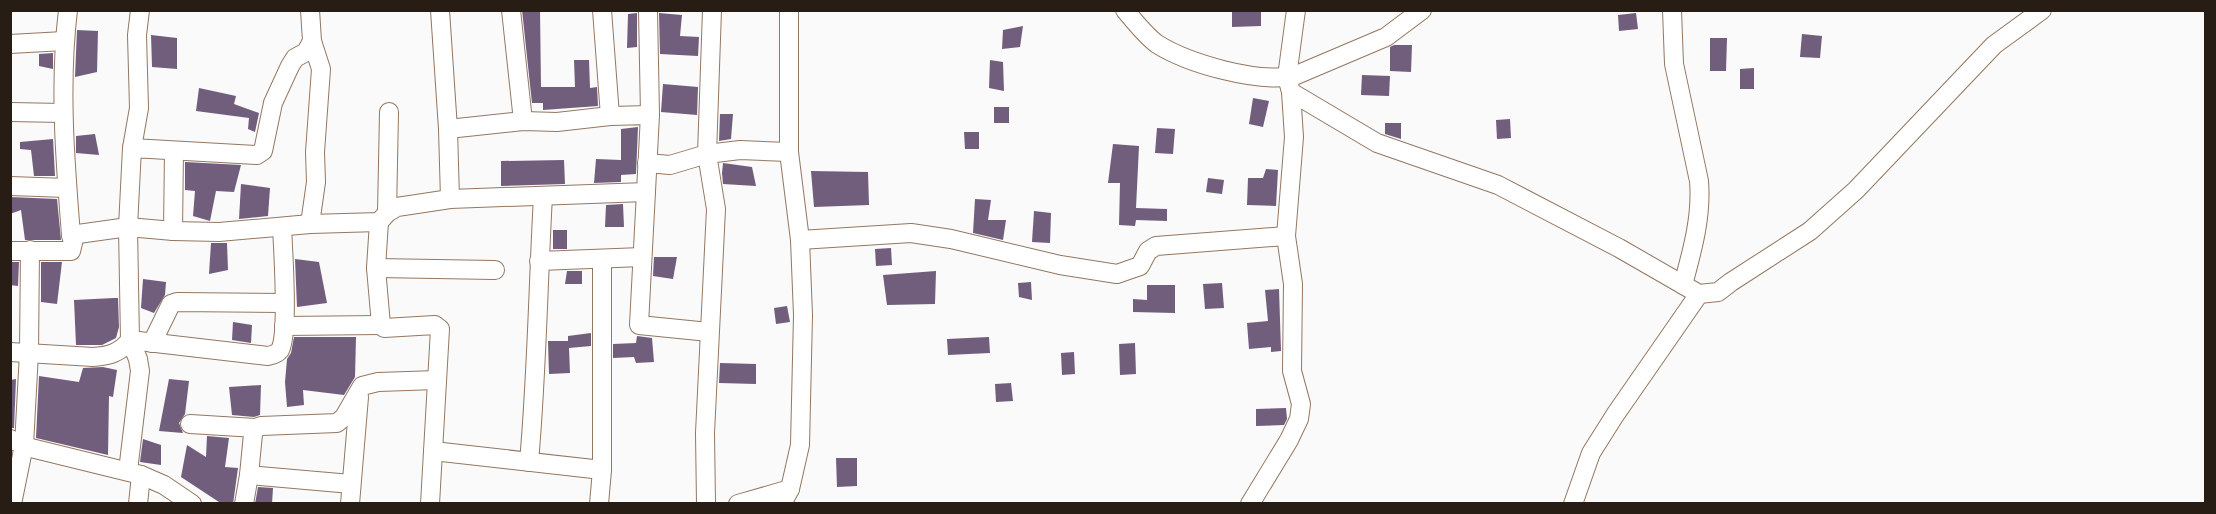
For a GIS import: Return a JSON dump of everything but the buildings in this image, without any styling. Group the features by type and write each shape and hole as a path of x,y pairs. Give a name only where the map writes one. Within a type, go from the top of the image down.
{"street":[{"path":"10,250 70,251 73,243 63,113 64,41 68,10"},
{"path":"138,504 135,473 140,371 138,358 130,340 128,227 132,148 139,108 137,35 140,10"},
{"path":"310,10 312,41 321,69 315,152 316,182 310,224"},
{"path":"440,10 450,198"},
{"path":"511,10 523,121"},
{"path":"602,10 610,116"},
{"path":"648,10 650,115 639,325 709,332"},
{"path":"706,504 705,433 716,209 707,154 712,10"},
{"path":"1125,10 1157,43 1181,55 1252,77 1278,79 1377,143 1498,185 1619,248 1699,294 1718,292 1810,231 1856,190 1994,45 2042,10"},
{"path":"1250,504 1289,440 1301,404 1292,371 1293,284 1286,236 1294,137 1289,85 1296,10"},
{"path":"1289,85 1386,37 1422,10"},
{"path":"1672,10 1674,64 1699,181 1700,196 1697,228 1683,285"},
{"path":"738,504 786,496 800,445 803,315 800,240 789,152 792,12"},
{"path":"10,44 64,41"},
{"path":"132,148 257,155 263,151 273,103 290,66 295,58 306,52 312,41"},
{"path":"10,112 63,113"},
{"path":"381,325 376,268 389,112"},
{"path":"448,129 523,121 557,122 610,116 650,115"},
{"path":"647,163 670,165 707,154 741,150 789,152"},
{"path":"172,231 174,151"},
{"path":"10,186 67,188"},
{"path":"71,235 128,227 219,232 282,227 382,217 397,207 450,198 646,192"},
{"path":"529,462 535,393 543,196"},
{"path":"130,340 268,356 277,354 281,348 284,326 282,227"},
{"path":"800,240 911,232 951,239 1060,265 1117,274 1140,266 1148,251 1156,246 1286,236"},
{"path":"12,504 20,353 30,250"},
{"path":"539,261 642,257"},
{"path":"599,504 603,470 602,259"},
{"path":"376,268 495,270"},
{"path":"1573,504 1592,453 1615,415 1699,294"},
{"path":"152,343 171,304 177,302 284,303"},
{"path":"284,326 381,325 384,328 435,325 440,328 430,504"},
{"path":"20,353 105,356 123,349 130,340"},
{"path":"190,424 256,428 337,423 344,417 362,386 378,382 437,380"},
{"path":"350,504 360,389"},
{"path":"244,504 253,434 256,428"},
{"path":"17,442 135,473 164,485 192,504"},
{"path":"433,451 603,470"},
{"path":"249,475 351,483"}]}
